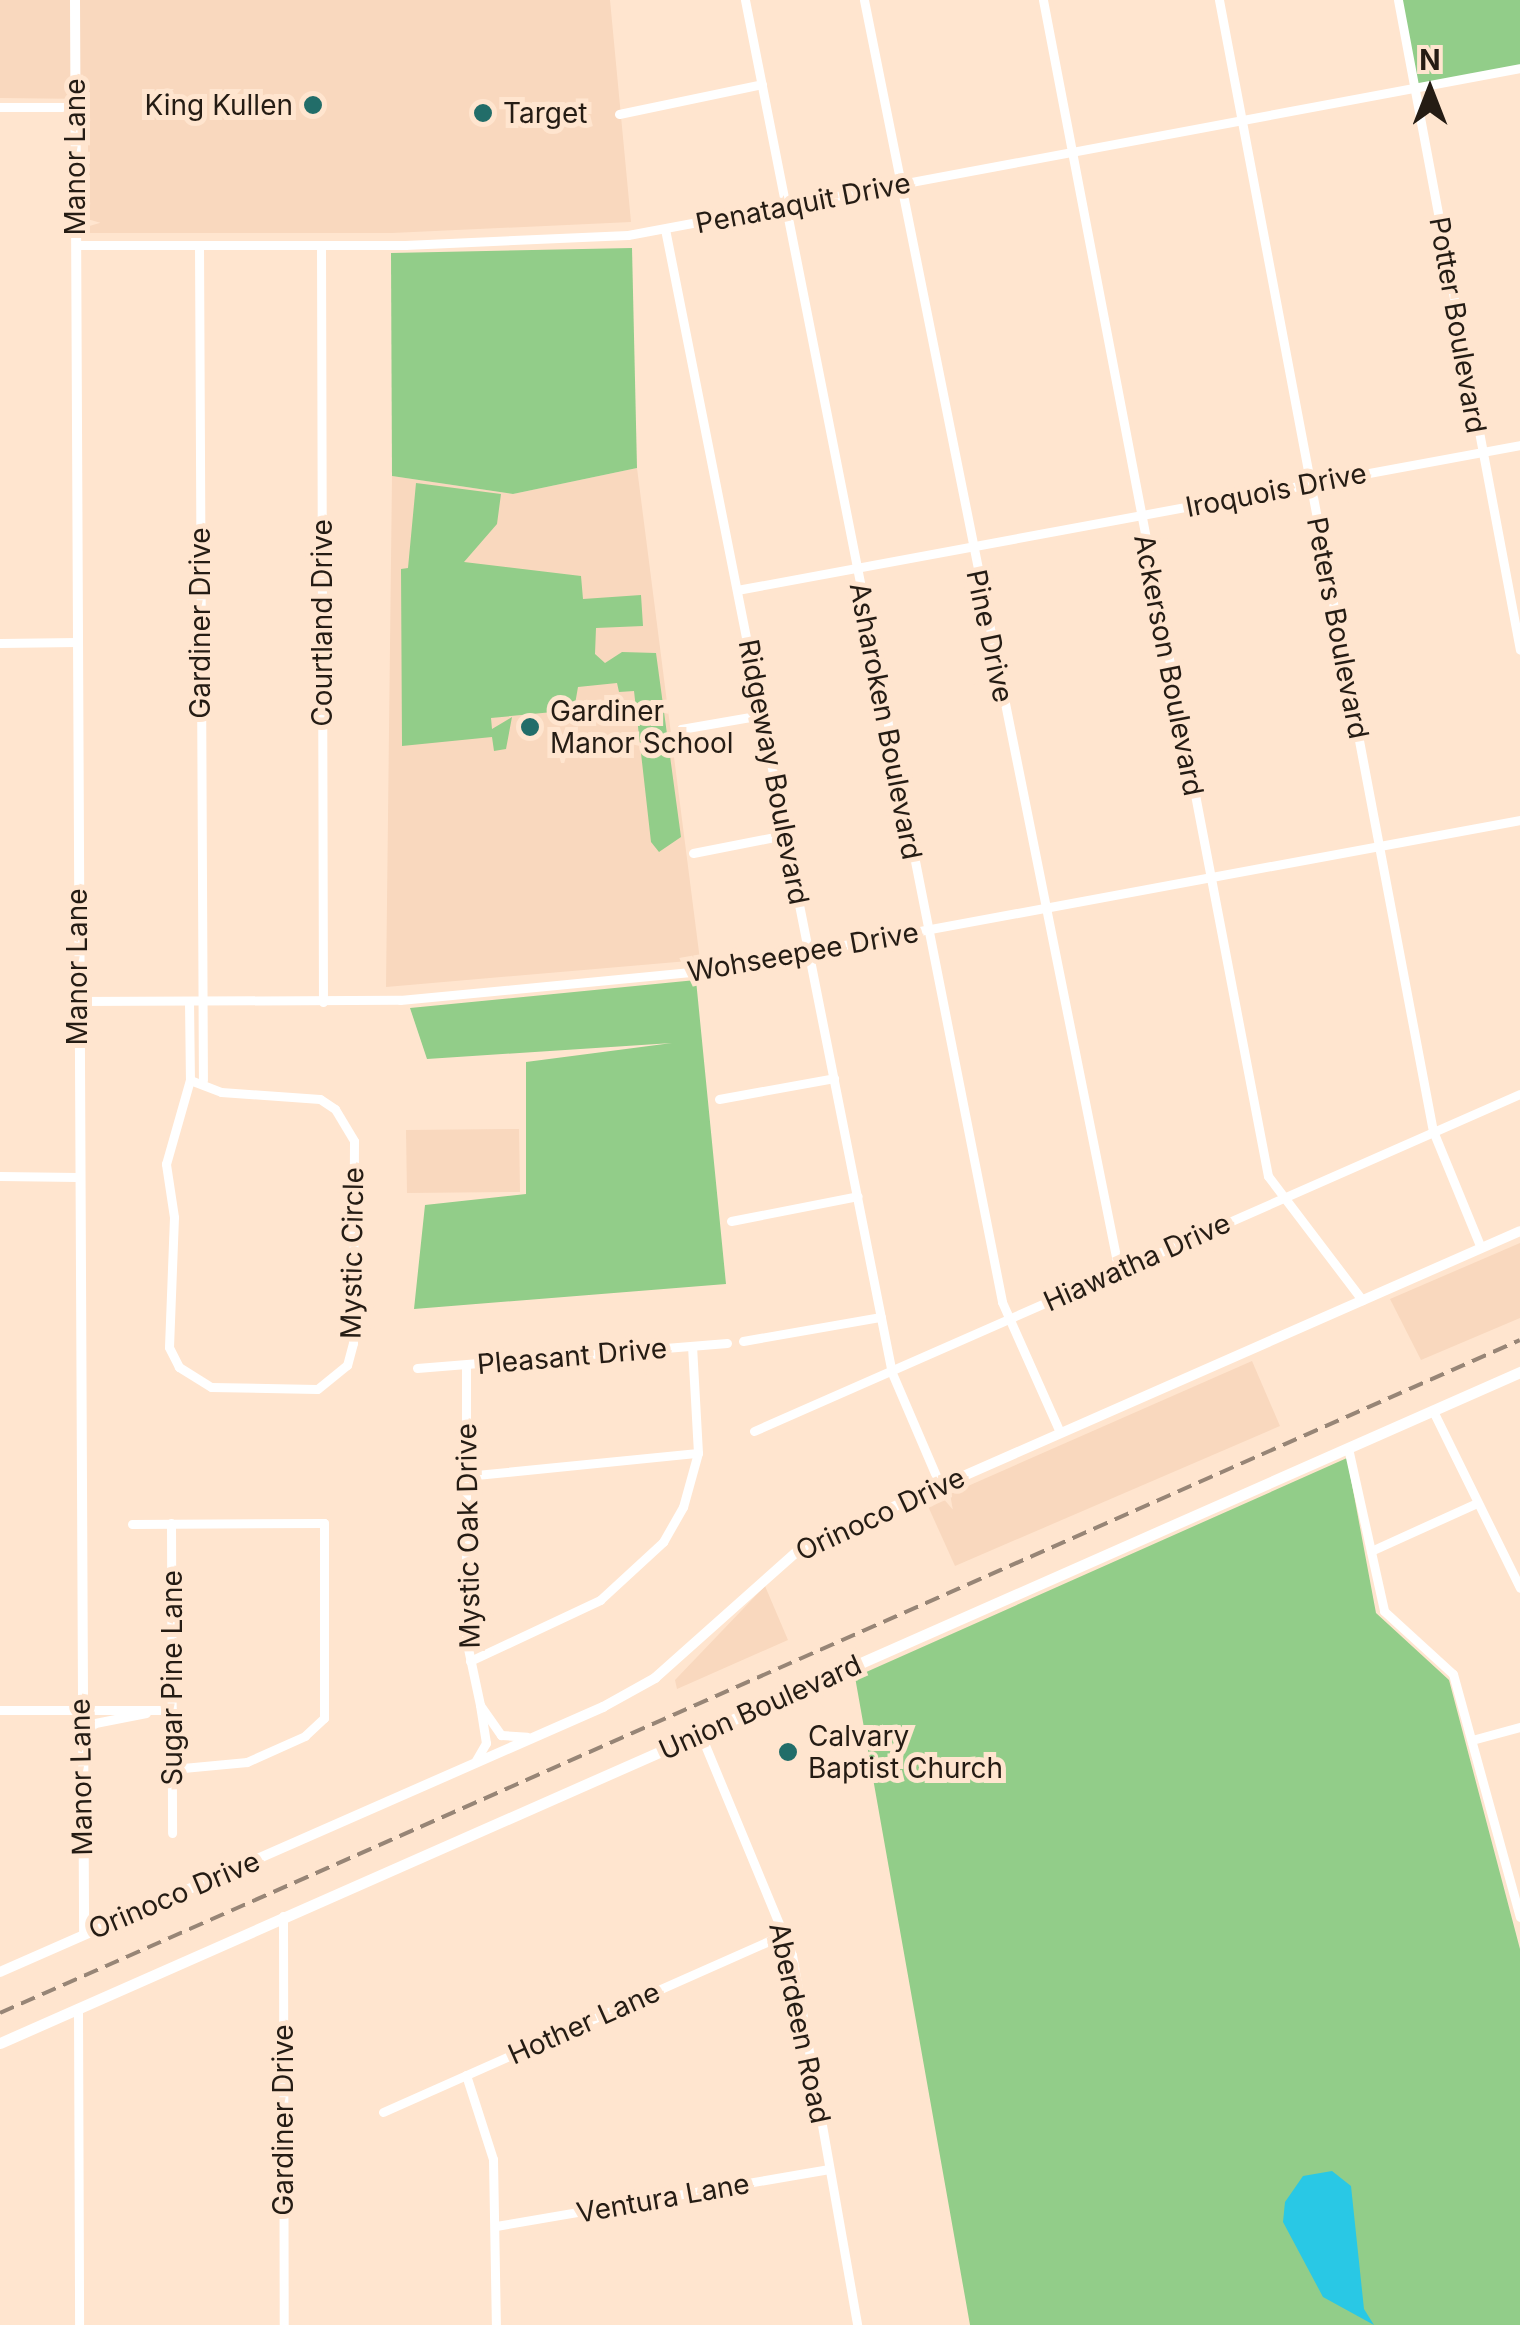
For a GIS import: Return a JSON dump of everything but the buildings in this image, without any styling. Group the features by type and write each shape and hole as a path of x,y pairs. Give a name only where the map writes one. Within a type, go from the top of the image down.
{"main road":[{"name":"Union Boulevard","path":"0,2042 1520,1372"}],"street":[{"name":"Manor Lane","path":"75,0 79,1709 84,1934"},
{"name":"Asharoken Boulevard","path":"745,0 1008,1318 1060,1432"},
{"name":"Pine Drive","path":"864,0 1119,1271"},
{"name":"Ackerson Boulevard","path":"1043,0 1260,1141 1279,1199 1362,1300"},
{"name":"Peters Boulevard","path":"1219,0 1433,1131 1481,1248"},
{"name":"Potter Boulevard","path":"1398,0 1520,650"},
{"name":"Penataquit Drive","path":"76,245 320,245 665,229 1520,68"},
{"path":"619,114 762,84"},
{"path":"0,108 75,107"},
{"name":"Ridgeway Boulevard","path":"665,229 892,1373 940,1485"},
{"name":"Gardiner Drive","path":"195,1001 199,245"},
{"name":"Courtland Drive","path":"320,245 323,1002"},
{"name":"Iroquois Drive","path":"736,590 1520,445"},
{"path":"0,642 78,642"},
{"path":"680,730 762,714"},
{"name":"Wohseepee Drive","path":"76,1001 323,1002 710,970 1520,820"},
{"path":"693,853 786,836"},
{"path":"195,1001 202,1080"},
{"name":"Mystic Circle","path":"190,1080 202,1080 221,1092 320,1099 335,1108 354,1141 354,1343 347,1365 318,1389 211,1387 180,1367 169,1347 174,1217 166,1164 190,1080 195,1001"},
{"path":"719,1099 834,1078"},
{"name":"Hiawatha Drive","path":"754,1430 892,1373 1008,1318 1520,1094"},
{"path":"0,1176 77,1177"},
{"path":"731,1221 858,1196"},
{"name":"Orinoco Drive","path":"0,1972 545,1735 655,1678 802,1547 1520,1231"},
{"path":"743,1341 881,1317"},
{"name":"Pleasant Drive","path":"417,1368 727,1343"},
{"path":"470,1661 600,1600 636,1572 682,1507 698,1453 692,1346"},
{"name":"Mystic Oak Drive","path":"466,1365 470,1661 486,1743 467,1768"},
{"path":"1432,1411 1520,1588"},
{"path":"1348,1448 1384,1611 1453,1674 1520,1918"},
{"path":"466,1476 698,1453"},
{"path":"1372,1551 1477,1504"},
{"path":"132,1524 324,1523 324,1718 305,1736 247,1762 172,1768"},
{"name":"Sugar Pine Lane","path":"172,1524 168,1710 172,1833"},
{"path":"480,1705 506,1737 545,1735"},
{"path":"0,1710 168,1710"},
{"path":"80,1736 95,1723 168,1710"},
{"path":"1472,1740 1520,1728"},
{"name":"Aberdeen Road","path":"700,1733 785,1934 857,2325"},
{"name":"Gardiner Drive","path":"283,1916 284,2325"},
{"name":"Hother Lane","path":"383,2112 785,1934"},
{"path":"78,2008 78,2325"},
{"path":"466,2075 493,2159 496,2325"},
{"name":"Ventura Lane","path":"496,2226 829,2169"}],"shaded area":[{"path":"0,0 610,0 631,222 392,233 88,233 88,99 0,98"},
{"name":"Gardiner Manor School","path":"637,468 700,960 386,987 392,476 513,494"},
{"path":"519,1129 520,1192 407,1193 406,1130"},
{"path":"1520,1243 1520,1318 1421,1360 1390,1299"},
{"path":"1252,1361 1280,1426 955,1566 927,1504"},
{"path":"765,1586 788,1640 677,1689 675,1680"}],"green space":[{"path":"1398,0 1520,0 1520,68 1414,87"},
{"path":"632,248 637,468 513,494 392,476 391,253"},
{"path":"416,483 501,494 497,524 464,562 581,576 583,599 641,595 643,626 596,628 595,654 605,663 622,652 656,653 681,837 659,852 651,842 634,691 619,692 617,683 578,687 574,710 491,718 492,729 512,717 506,749 494,751 492,737 402,746 401,569 408,568"},
{"path":"696,980 726,1284 414,1309 425,1205 526,1194 526,1062 672,1043 427,1059 410,1008"},
{"path":"1347,1458 1376,1613 1449,1680 1520,1949 1520,2325 970,2325 855,1677"}],"water":[{"path":"1332,2171 1351,2186 1364,2309 1374,2325 1323,2297 1283,2222 1285,2202 1303,2176"}],"railway":[{"path":"0,2013 1520,1340"}],"place":[{"name":"King Kullen","path":"313,105"},
{"name":"Target","path":"483,113"},
{"name":"Gardiner Manor School","path":"530,727"},
{"name":"Calvary Baptist Church","path":"788,1752"}]}
